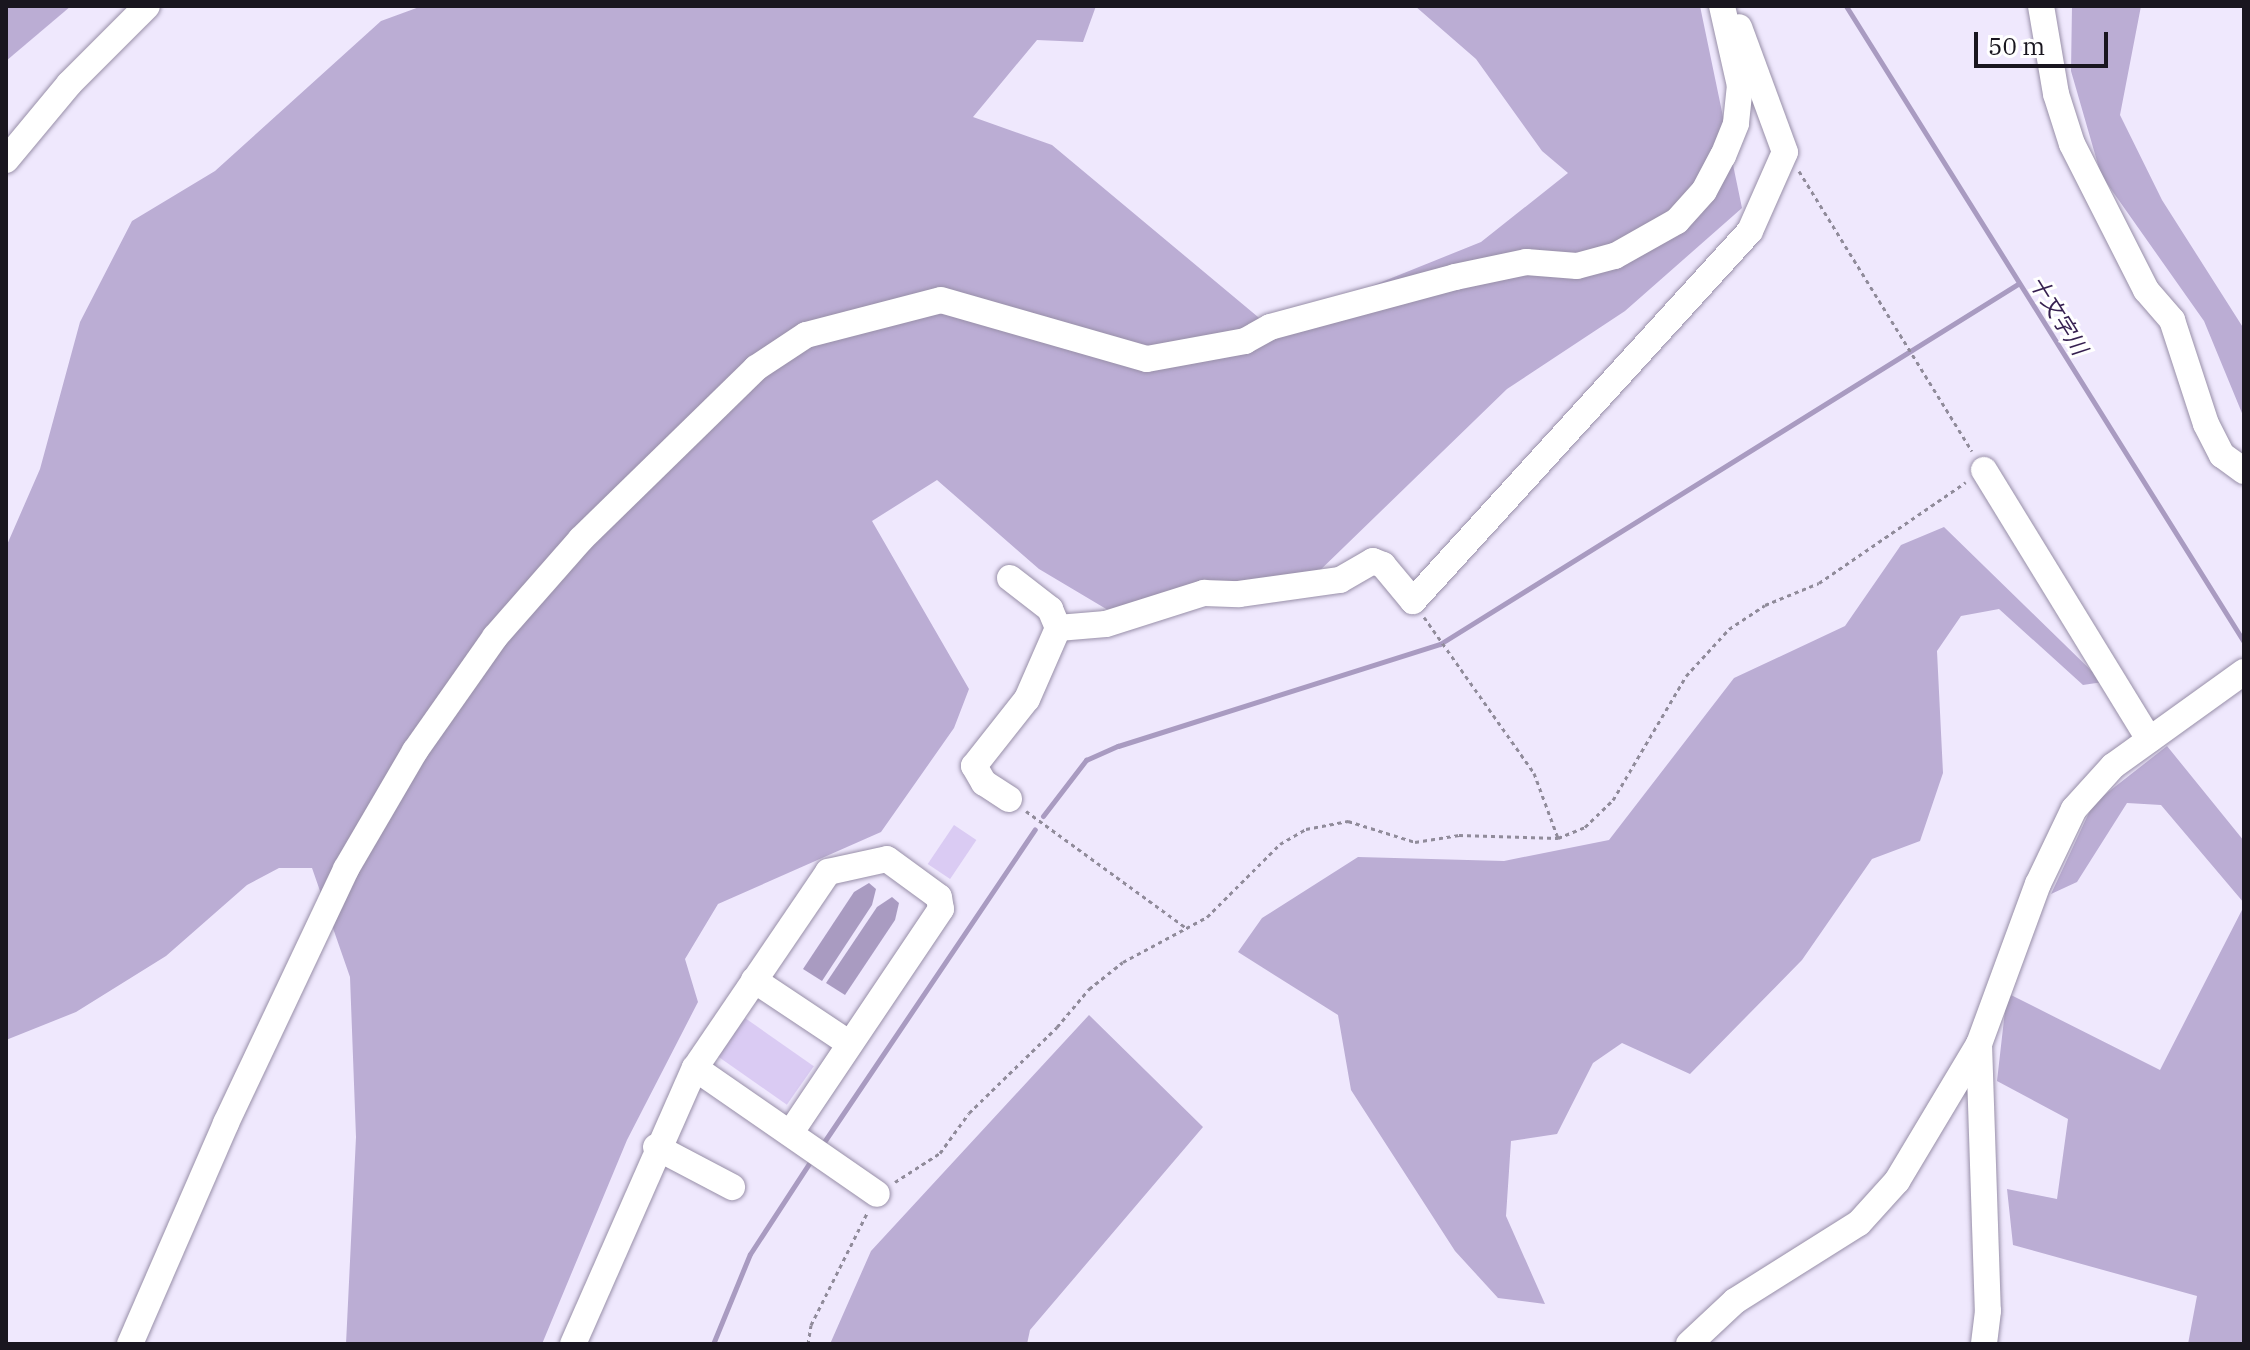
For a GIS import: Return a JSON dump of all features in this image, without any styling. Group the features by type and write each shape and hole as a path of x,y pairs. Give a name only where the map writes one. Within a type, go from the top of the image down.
{"street":[{"path":"6,160 69,84 147,6"},
{"path":"1058,628 1106,624 1204,593 1239,594 1340,580 1373,561 1383,565 1413,601 1750,231 1785,152 1744,33 1724,6"},
{"path":"130,1344 226,1123 346,869 415,751 495,637 581,539 745,377 806,335 941,300 1147,359 1245,341 1270,327 1455,277 1526,262 1577,266 1615,256 1677,221 1704,191 1723,156 1736,123 1740,86 1724,6"},
{"path":"2041,6 2056,94 2072,144 2146,290 2172,320 2206,424 2222,455 2244,471"},
{"path":"1984,470 2149,739"},
{"path":"1009,799 984,783 974,766 1027,699 1058,628 1050,609 1010,578"},
{"path":"1689,1344 1735,1301 1859,1223 1897,1181 1979,1044 2038,884 2074,809 2113,766 2244,672"},
{"path":"573,1344 656,1147 695,1068 828,872 887,859 939,897 941,909 792,1131"},
{"path":"754,980 850,1044"},
{"path":"1979,1044 1988,1298 1984,1344"},
{"path":"695,1068 792,1131 877,1194"},
{"path":"656,1147 732,1187"}],"path":[{"path":"808,1344 811,1325 877,1194 940,1153 978,1103 1057,1027 1089,989 1123,962 1207,917 1280,844 1306,829 1348,821 1415,842 1459,835 1558,838 1585,827 1613,800 1686,676 1729,629 1765,605 1819,583 1984,470 1785,152"},
{"path":"1413,601 1534,773 1558,838"},
{"path":"1009,799 1188,929"}],"shaded area":[{"path":"6,6 71,6 6,61"},
{"path":"422,6 1096,6 1083,42 1037,40 973,117 1052,145 1270,327 1481,242 1568,173 1542,151 1476,59 1415,6 1700,6 1742,208 1625,311 1507,389 1312,578 1118,616 1039,569 937,480 872,521 969,689 954,728 881,832 718,904 685,959 698,1002 627,1140 542,1344 346,1344 356,1137 350,977 312,868 279,868 247,885 166,956 76,1012 6,1040 6,547 40,469 80,322 132,221 215,171 381,21"},
{"path":"2072,6 2141,6 2120,115 2162,200 2244,329 2244,418 2204,321 2101,175 2071,71"},
{"path":"1944,527 2103,682 2083,685 1999,609 1961,616 1937,651 1943,773 1920,841 1872,859 1802,960 1690,1074 1622,1043 1593,1063 1557,1134 1511,1141 1506,1216 1545,1304 1498,1298 1455,1251 1351,1090 1338,1015 1238,952 1262,918 1358,857 1504,861 1609,840 1734,678 1845,626 1901,545"},
{"path":"2167,746 2244,841 2244,903 2161,805 2127,803 2077,882 2051,894 2093,804"},
{"path":"869,883 876,889 872,905 822,981 803,969 854,892"},
{"path":"892,897 899,903 895,920 845,995 826,983 877,907"},
{"path":"2244,906 2244,1344 2188,1344 2197,1296 2013,1245 2007,1189 2057,1199 2068,1119 1997,1081 2007,993 2160,1070"},
{"path":"1089,1015 1203,1127 1030,1330 1027,1344 830,1344 871,1251"}],"building":[{"path":"954,825 976,840 950,879 928,864"},
{"path":"745,1018 814,1066 787,1105 718,1057"}],"waterway":[{"name":"十文字川","path":"1846,6 2244,642"},
{"path":"1043,816 1086,760 1118,746 1440,644 2018,284"},
{"path":"824,1142 1035,829"},
{"path":"713,1344 750,1254 812,1159"}]}
